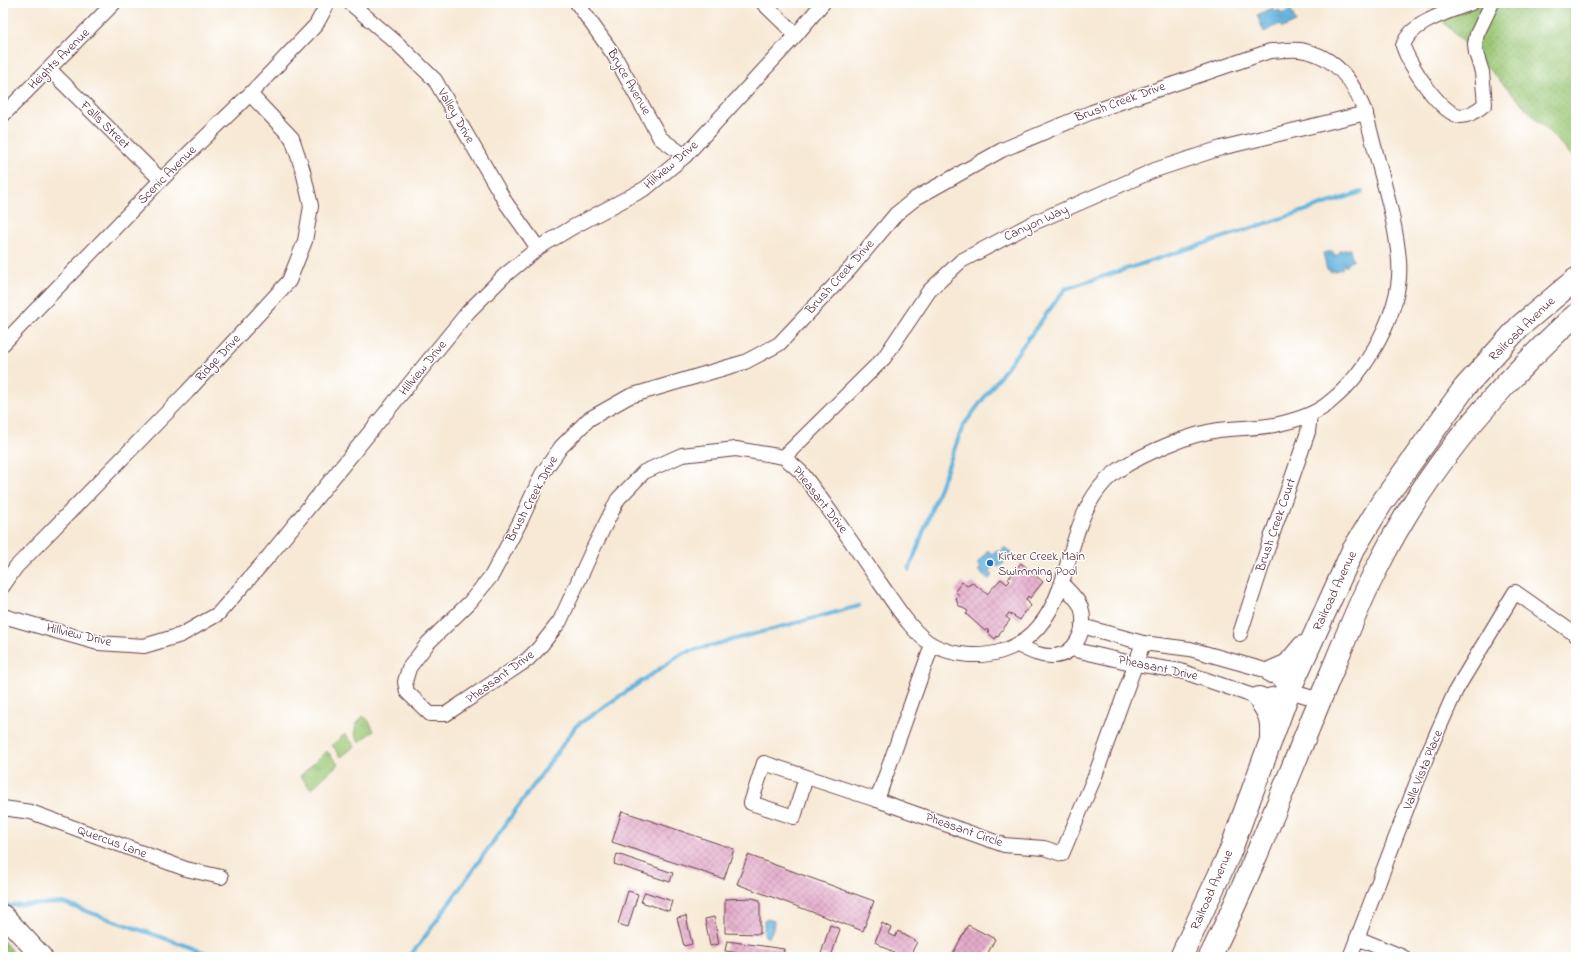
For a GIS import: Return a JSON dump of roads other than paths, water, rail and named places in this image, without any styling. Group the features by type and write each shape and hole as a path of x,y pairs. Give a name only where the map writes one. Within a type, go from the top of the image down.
{"highway":[{"name":"Railroad Avenue","path":"1181,957 1230,852 1289,691 1350,555 1381,504 1465,387 1520,326 1576,279"},
{"name":"Railroad Avenue","path":"1210,957 1233,910 1320,700 1379,564 1423,488 1462,435 1507,382 1561,327 1576,315"},
{"path":"1272,672 1288,665 1300,654 1324,613"},
{"path":"1259,698 1269,713 1271,721 1270,743"}],"main road":[{"path":"3,915 42,957"}],"street":[{"name":"Heights Avenue","path":"3,115 50,70 114,3"},
{"name":"Scenic Avenue","path":"3,344 161,180 250,94 316,25 328,3"},
{"name":"Valley Drive","path":"350,3 398,44 435,80 506,202 538,248"},
{"name":"Bryce Avenue","path":"577,3 614,55 660,138 685,156"},
{"path":"763,3 796,35"},
{"name":"Hillview Drive","path":"3,616 98,643 144,646 181,635 218,614 269,556 468,312 504,276 538,248 573,227 646,188 685,156 796,35 823,3"},
{"path":"1471,3 1428,20 1406,37 1403,46 1415,72 1432,93 1452,112 1460,116 1478,110 1484,104 1482,72 1476,53 1475,44 1477,34 1492,3"},
{"name":"Brush Creek Drive","path":"430,714 407,692 405,682 409,668 428,643 470,602 492,575 542,474 561,446 590,419 630,396 745,362 779,344 849,270 896,214 916,198 1002,150 1092,112 1270,51 1305,51 1326,60 1344,73 1356,89 1366,113 1395,234 1400,264 1395,300 1386,327 1353,379 1331,402 1310,415 1281,424 1215,430 1165,446 1118,470 1098,490 1077,529 1062,584 1055,603 1042,625"},
{"name":"Falls Street","path":"50,70 161,180"},
{"name":"Ridge Drive","path":"3,586 16,567 187,392 289,281 305,242 311,206 303,171 292,138 250,94"},
{"name":"Canyon Way","path":"784,457 884,358 929,291 961,261 1031,224 1155,170 1221,148 1366,113"},
{"name":"Brush Creek Court","path":"1240,634 1270,541 1308,432 1310,415"},
{"name":"Pheasant Drive","path":"430,714 446,714 527,660 539,648 560,621 618,499 644,472 682,455 736,449 784,457 801,472 816,491 909,624 932,645 961,655 993,654 1018,646 1042,625"},
{"path":"1018,646 1036,654 1053,656 1062,655 1072,649 1079,638 1082,626 1081,609 1076,599 1062,584"},
{"name":"Valle Vista Place","path":"1350,957 1428,753 1456,690 1516,592 1576,635"},
{"name":"Pheasant Drive","path":"1082,626 1142,643 1190,649 1272,672"},
{"name":"Pheasant Circle","path":"878,800 1004,845 1044,848 1062,854 1095,776 1136,664 1142,643"},
{"path":"806,777 878,800 932,645"},
{"name":"Pheasant Drive","path":"1072,649 1136,664 1181,671 1259,698"},
{"path":"1272,672 1289,691"},
{"path":"1259,698 1289,691 1320,700"},
{"name":"Quercus Lane","path":"3,808 31,812 186,869 221,877"},
{"path":"1357,938 1403,957"}],"water":[{"path":"1273,8 1275,12 1279,10 1281,14 1291,10 1296,22 1282,28 1280,24 1264,32 1257,15"},
{"path":"1350,249 1353,261 1346,263 1347,265 1342,266 1342,269 1330,272 1329,269 1327,270 1323,253 1333,251 1334,255 1340,254 1339,251"},
{"name":"Kirker Creek Main Swimming Pool","path":"1004,547 1013,555 999,567 995,565 989,572 993,575 988,580 978,571 981,568 977,564 988,550 992,554 996,550 999,552"},
{"path":"768,919 774,921 773,929 769,937 766,937 764,934 764,921"}],"waterway":[{"path":"909,570 963,426 1065,289 1362,192"},
{"path":"408,957 419,945 576,726 683,653 859,606"},
{"path":"3,906 63,903 218,957"}],"place":[{"name":"Kirker Creek Main Swimming Pool","path":"990,563"}]}
